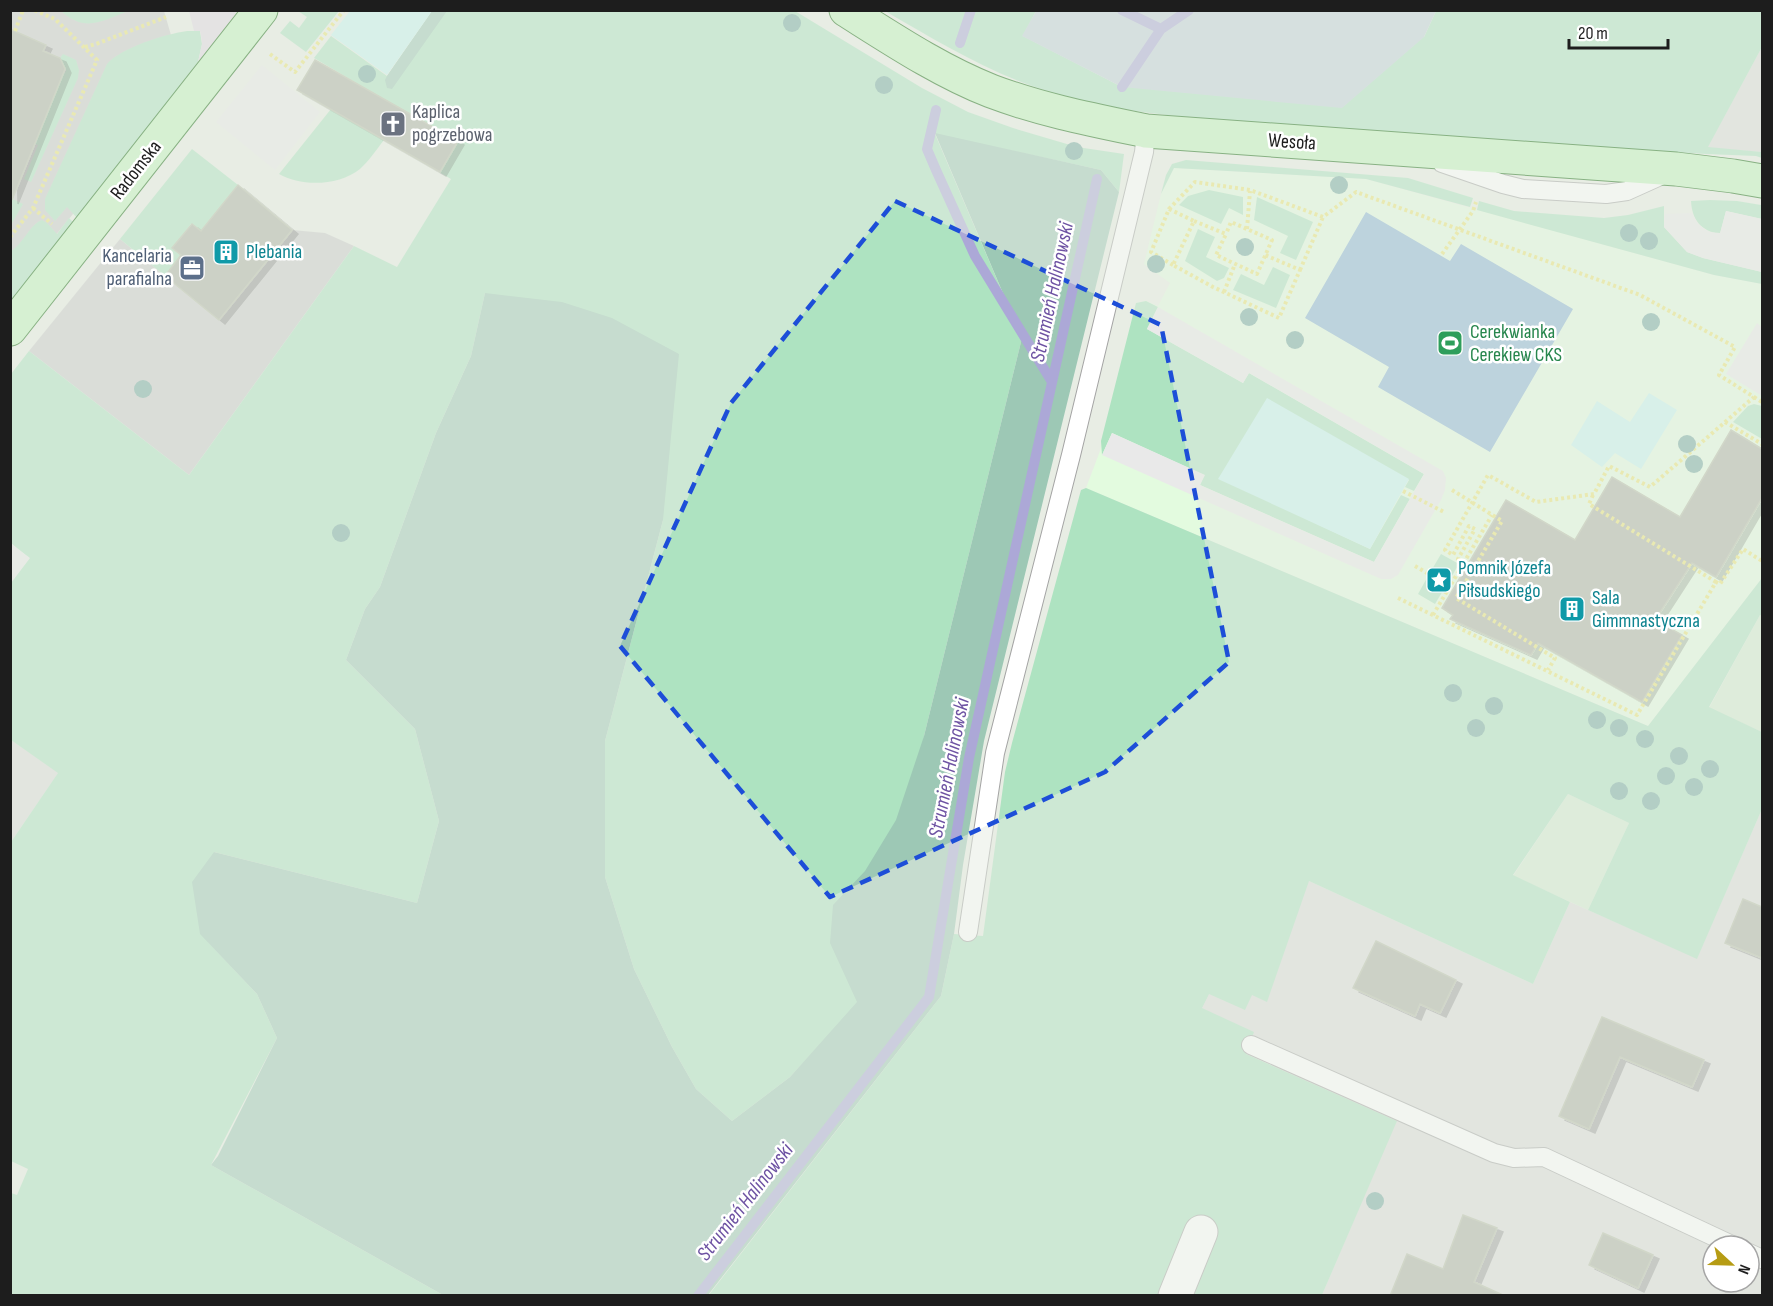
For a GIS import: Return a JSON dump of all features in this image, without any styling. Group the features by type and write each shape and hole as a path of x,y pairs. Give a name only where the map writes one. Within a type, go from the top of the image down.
{"street":[{"name":"Radomska","path":"10,329 261,10"},
{"name":"Wesoła","path":"846,10 935,63 989,90 1060,114 1146,131 1676,169 1762,181"},
{"path":"1175,1296 1201,1232"}],"lane":[{"path":"968,932 995,753 1071,455 1144,152 1146,131"},
{"path":"1251,1045 1494,1153 1514,1158 1544,1157 1708,1234"}],"path":[{"path":"15,31 23,10"},
{"path":"10,237 33,208 97,60 55,19 34,10"},
{"path":"268,53 295,72 344,10"},
{"path":"84,47 166,17"},
{"path":"1323,216 1250,190 1194,182 1169,209 1151,252 1224,292 1279,318 1323,216 1356,192 1640,295 1735,347 1719,375 1762,402"},
{"path":"1247,229 1250,190"},
{"path":"1442,254 1473,212 1478,195"},
{"path":"33,208 56,227"},
{"path":"1169,209 1226,234"},
{"path":"1173,265 1194,221"},
{"path":"1232,222 1272,240 1257,274 1216,255 1226,234 1232,222"},
{"path":"1265,255 1300,270"},
{"path":"1224,292 1235,264"},
{"path":"1755,397 1650,487 1609,466 1589,504 1720,584 1743,549 1762,561"},
{"path":"1725,422 1762,444"},
{"path":"1464,562 1458,559 1475,529 1469,526 1453,555 1445,550 1488,475 1536,502 1594,494"},
{"path":"1452,490 1502,521 1456,597 1555,658 1548,670"},
{"path":"1403,491 1444,512"},
{"path":"1432,615 1492,515"},
{"path":"1415,566 1437,579"},
{"path":"1398,598 1637,715 1716,582"}],"highlighted area":[{"path":"895,201 1161,325 1229,662 1105,772 830,897 620,646 731,403"}],"shaded area":[{"path":"11,11 164,11 175,49 73,214 11,290"},
{"path":"61,11 128,11 102,21 86,23 78,22"},
{"path":"189,11 236,11 235,16 201,65 198,62 202,44 201,35 200,31 194,31"},
{"path":"298,11 339,11 306,52 280,33 290,21 299,28 307,17"},
{"path":"350,11 432,11 387,75 331,35"},
{"path":"432,11 795,11 922,88 968,112 1077,147 1124,154 1119,192 1101,170 935,134 1022,338 924,736 899,958 790,1077 732,1121 696,1089 672,1047 634,969 605,877 605,741 663,520 485,293 471,356 436,433 380,587 365,609 346,660 415,729 439,821 417,903 214,852 208,942 257,994 277,1038 211,1165 443,1295 11,1295 11,1193 17,1195 28,1169 11,1161 11,842 58,773 11,740 10,583 29,558 11,543 11,374 29,351 189,475 354,246 397,267 451,179 439,172 456,142 314,58 331,36 387,76"},
{"path":"432,11 447,11 392,89 387,88 385,80 387,76"},
{"path":"885,11 1036,11 1023,36 1122,87 1424,37 1436,11 1762,11 1762,47 1708,147 1762,152 1762,158 1195,118 1105,106 1047,91 1005,75 924,34"},
{"path":"1036,11 1436,11 1424,37 1342,108 1122,87 1022,36"},
{"path":"187,31 200,31 202,44 198,62 77,218 67,207 55,221 45,210 45,199 107,64 133,47 156,38"},
{"path":"1762,47 1762,152 1707,148"},
{"path":"63,54 76,60 79,70 78,78 31,182 24,179 56,91 52,89 59,72 63,75 66,71 60,58"},
{"path":"262,65 320,112 275,170 216,122"},
{"path":"331,109 384,140 360,169 342,179 309,183 279,174"},
{"path":"935,133 1101,170 1119,192 984,741 954,934 941,996 708,1295 443,1295 211,1165 218,1156 277,1038 257,994 200,934 192,882 214,852 417,903 439,821 415,729 346,660 365,609 380,587 436,433 471,356 485,293 562,302 612,318 679,354 663,520 605,741 605,877 634,969 672,1047 696,1089 732,1121 790,1077 857,1002 830,943 833,905 865,871 896,820 924,736 1022,338"},
{"path":"192,149 238,185 201,231 191,224 173,248 181,255 165,276 120,239"},
{"path":"1186,160 1408,178 1473,198 1470,207 1366,179 1174,168 1161,194 1166,175 1172,164"},
{"path":"1174,168 1366,179 1714,275 1762,284 1762,578 1648,726 1086,488 1100,451 1136,303 1146,301 1158,306 1170,283 1144,264 1161,194"},
{"path":"1209,190 1243,197 1243,215 1229,208 1221,224 1179,205 1188,196"},
{"path":"1257,197 1313,222 1296,260 1280,253 1288,236 1254,220"},
{"path":"11,198 23,204 11,225"},
{"path":"1710,200 1761,205 1762,219 1726,211 1720,234 1713,232 1699,224 1693,214 1691,201"},
{"path":"1479,201 1514,211 1604,218 1664,206 1664,227 1687,252 1762,272 1762,284 1714,275 1477,210"},
{"path":"1726,211 1762,219 1762,272 1687,252 1664,227 1665,214 1692,213 1698,224 1709,232 1720,233"},
{"name":"Cerekwianka Cerekiew CKS","path":"1366,212 1450,261 1461,244 1573,309 1490,452 1378,387 1389,367 1305,318"},
{"path":"69,218 74,223 11,303 11,251 38,222 42,220 47,223 57,234"},
{"path":"1198,229 1215,237 1206,257 1229,268 1224,278 1217,281 1185,261"},
{"path":"292,230 325,233 354,246 189,475 29,351 120,239 219,320"},
{"path":"1273,267 1290,275 1276,308 1233,290 1241,274 1264,285"},
{"path":"1146,301 1158,307 1147,329 1243,383 1249,373 1424,474 1414,491 1405,487 1409,480 1219,478 1370,549 1401,495 1410,499 1374,562 1200,485 1204,475 1112,433 1102,455 1101,441 1136,303"},
{"path":"1158,307 1443,471 1446,478 1441,500 1398,575 1391,579 1381,579 1102,455 1112,433 1205,475 1200,485 1374,562 1424,474 1249,373 1243,383 1147,329"},
{"path":"1757,323 1762,327 1762,396 1726,374"},
{"path":"1649,393 1677,410 1641,469 1615,453 1602,467 1571,445 1597,401 1630,422"},
{"path":"1267,398 1409,479 1370,549 1218,479"},
{"path":"1754,404 1762,406 1762,439 1733,422 1748,406"},
{"path":"1086,488 1648,726 1762,578 1762,616 1760,615 1709,707 1762,732 1762,809 1697,959 1588,910 1629,823 1568,794 1513,875 1570,902 1533,984 1309,881 1267,1002 1252,995 1245,1010 1209,994 1202,1008 1254,1032 1246,1054 1397,1121 1322,1295 1183,1295 1190,1224 1158,1295 708,1296 941,996 954,934 983,936 1005,772 1081,490"},
{"path":"10,543 30,558 11,583 10,583"},
{"path":"1441,554 1459,564 1435,604 1418,594 1428,576 1438,582 1442,578 1431,571"},
{"path":"1760,615 1762,616 1762,732 1709,708"},
{"path":"11,740 59,772 11,842"},
{"path":"1568,794 1629,823 1588,910 1513,876"},
{"path":"1762,809 1762,1295 1322,1295 1396,1121 1015,950 1309,881 1533,984 1570,902 1697,958"}],"building":[{"path":"10,29 46,45 43,51 60,58 65,69 12,200"},
{"name":"Kaplica pogrzebowa","path":"315,60 458,141 440,172 297,90"},
{"name":"Plebania","path":"238,185 292,230 219,320 165,276 181,255 172,248 192,224 201,231"},
{"path":"1731,430 1762,449 1762,498 1716,577 1692,563 1655,620 1682,635 1642,702 1538,643 1531,655 1450,619 1453,615 1442,608 1506,500 1575,540 1612,477 1680,517"},
{"path":"1743,899 1762,907 1762,958 1725,943"},
{"path":"1376,941 1456,980 1440,1013 1420,1004 1415,1016 1353,988"},
{"path":"1602,1017 1704,1060 1692,1087 1620,1057 1589,1129 1559,1116"},
{"path":"1463,1215 1497,1228 1474,1282 1505,1296 1390,1296 1407,1254 1443,1269"},
{"path":"1603,1233 1653,1255 1638,1288 1589,1265"}],"waterway":[{"path":"960,43 971,10"},
{"name":"Strumień Halinowski","path":"1122,10 1161,29"},
{"name":"Strumień Halinowski","path":"1122,87 1161,29 1189,10"},
{"path":"936,110 927,149 975,256 1052,382"},
{"name":"Strumień Halinowski","path":"698,1296 929,997 969,758 1097,179"}],"place":[{"name":"Kaplica pogrzebowa","path":"393,124"},
{"name":"Plebania","path":"226,252"},
{"name":"Kancelaria parafialna","path":"192,268"},
{"name":"Cerekwianka Cerekiew CKS","path":"1450,343"},
{"name":"Pomnik Józefa Piłsudskiego","path":"1439,580"},
{"name":"Sala Gimmnastyczna","path":"1572,609"}]}
